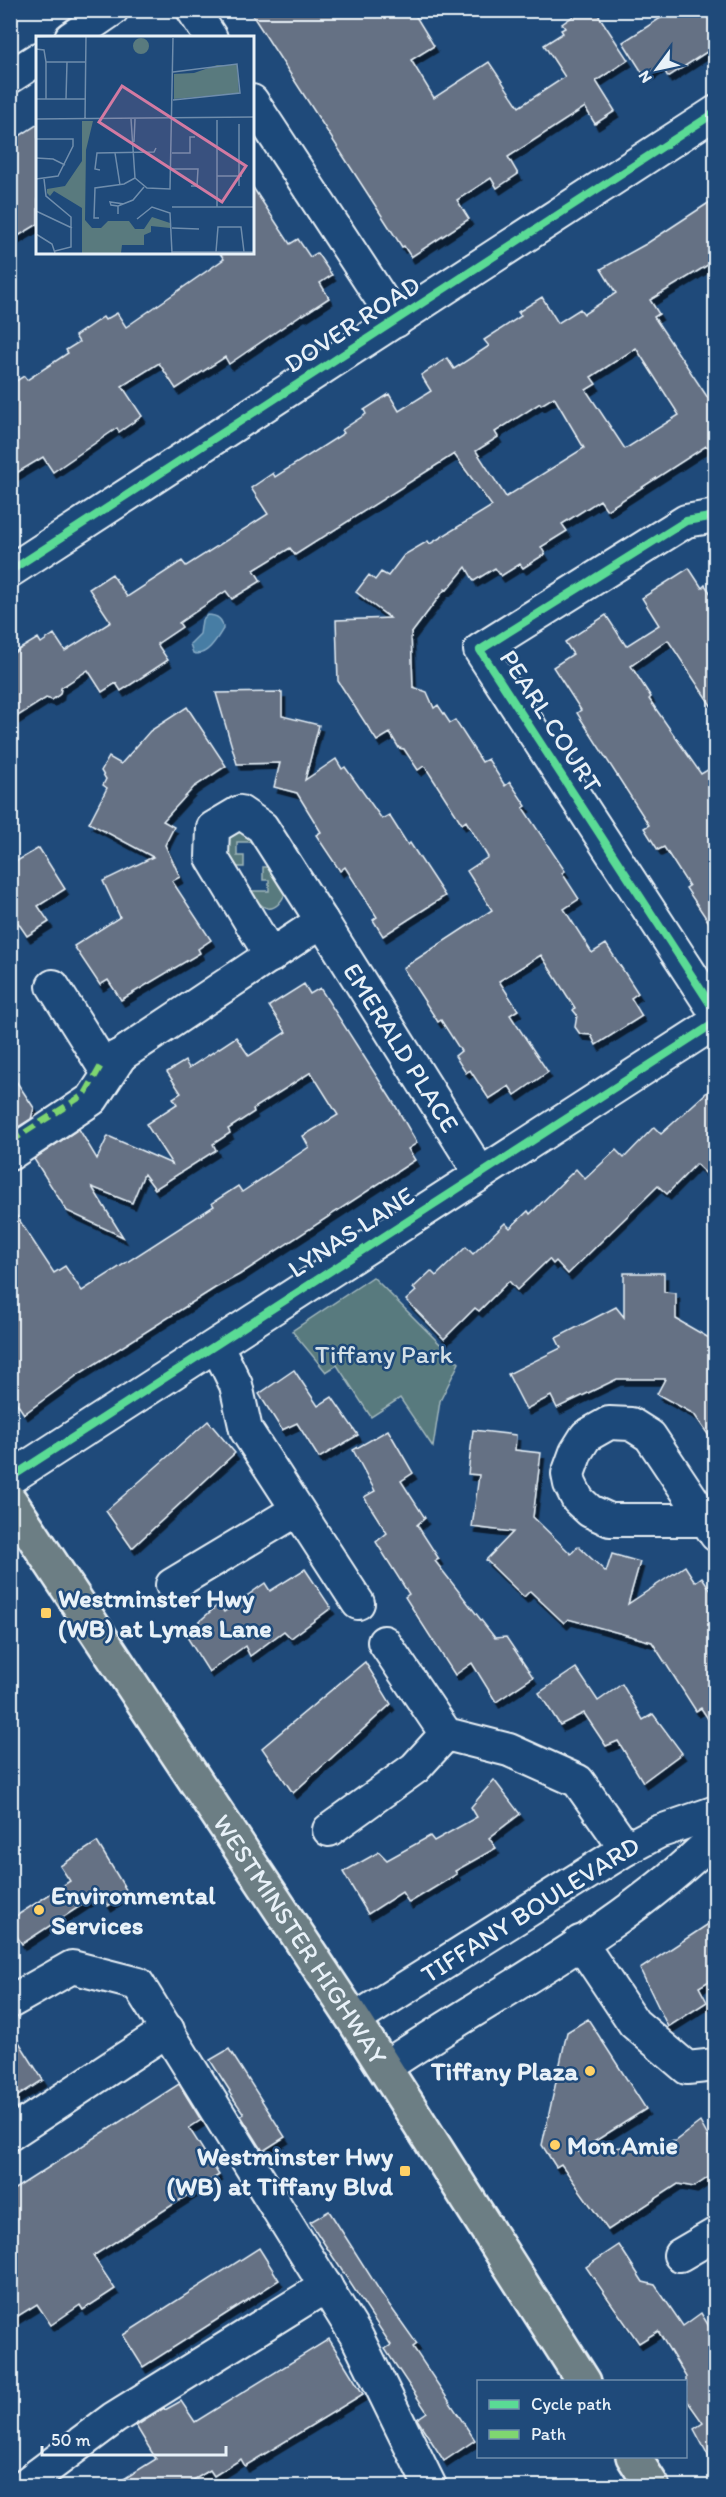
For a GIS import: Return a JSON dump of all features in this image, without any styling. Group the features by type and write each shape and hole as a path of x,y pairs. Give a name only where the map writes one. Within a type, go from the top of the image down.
{"main road":[{"name":"WESTMINSTER HIGHWAY","path":"10,1501 385,2067 583,2380"},
{"path":"634,2458 652,2487"}],"street":[{"path":"74,36 112,10"},
{"path":"193,10 210,36"},
{"path":"10,77 36,60"},
{"path":"254,104 396,321"},
{"name":"DOVER ROAD","path":"10,571 716,112"},
{"name":"PEARL COURT","path":"716,516 686,521 480,650 716,1013"},
{"name":"EMERALD PLACE","path":"271,956 212,858 213,828 240,812 262,827 480,1173"},
{"path":"53,986 102,1064 121,1055 322,921"},
{"name":"LYNAS LANE","path":"10,1478 716,1022"},
{"path":"10,1154 92,1099 121,1055"},
{"path":"217,1346 236,1385 246,1430 358,1603"},
{"path":"172,1585 297,1510"},
{"path":"384,1642 446,1734 509,1750 578,1781 626,1849"},
{"path":"329,1830 415,1768 446,1734"},
{"name":"TIFFANY BOULEVARD","path":"354,2020 626,1849 658,1832 716,1812"},
{"name":"TIFFANY BOULEVARD","path":"385,2067 580,1942 683,1869 716,1836"},
{"path":"580,1942 634,2023 687,2068 716,2066"},
{"path":"10,2002 72,1967 138,1984 357,2337 430,2487"},
{"path":"10,2134 168,2030"},
{"path":"681,2255 716,2234"},
{"path":"23,2487 114,2418 326,2286"}],"green space":[{"path":"238,826 259,842 237,842 237,856 244,856 244,867 232,867 222,836"},
{"path":"263,867 274,867 286,892 272,908 263,906 248,891 269,891 269,880 263,880"},
{"name":"Tiffany Park","path":"373,1277 459,1363 440,1401 433,1447 400,1398 371,1417 337,1365 326,1372 292,1331"}],"water":[{"path":"207,615 219,618 223,629 207,650 198,654 193,653 190,644 200,634 202,620"}],"building":[{"path":"249,10 412,10 434,46 411,60 434,98 489,62 519,107 565,77 544,45 563,33 561,30 565,28 562,24 582,10 595,10 628,60 596,81 615,111 595,124 585,107 508,157 518,174 497,188 491,178 457,200 469,219 411,257 404,246 402,247"},
{"path":"673,10 716,10 716,46 668,77 662,66 645,77 623,42"},
{"path":"36,125 36,225 10,241 10,142"},
{"path":"254,189 290,244 298,239 310,257 317,253 332,275 320,283 329,298 229,364 225,357 176,389 159,363 122,386 142,416 119,432 117,428 53,472 43,457 10,477 10,385 24,376 27,380 68,353 66,350 79,342 75,336 103,317 105,320 117,313 126,327 224,259 220,254 254,254"},
{"path":"716,198 716,260 650,300 659,314 654,317 716,410 716,449 706,446 607,510 600,500 562,524 567,531 541,547 545,554 523,568 520,564 501,576 495,568 474,581 466,567 447,590 445,589 411,634 413,687 427,692 434,708 438,705 450,723 455,720 482,762 488,759 505,786 510,782 526,806 523,808 565,871 562,873 579,899 564,909 592,953 606,944 638,993 631,998 642,1016 596,1045 591,1035 580,1034 575,1027 577,1015 573,1010 575,1008 541,955 499,981 518,1010 510,1015 548,1072 515,1095 509,1086 489,1099 470,1070 466,1073 455,1056 461,1051 441,1020 438,1022 403,968 492,910 467,871 488,857 466,821 462,824 426,768 424,766 418,770 404,749 399,748 390,733 377,741 338,681 336,620 390,618 356,592 369,575 375,580 381,572 388,576 404,555 428,541 430,544 492,506 454,454 295,555 290,548 254,570 261,581 232,599 226,591 179,623 182,627 157,644 168,660 121,691 116,683 102,692 88,670 61,688 60,694 52,700 46,698 10,721 10,655 38,638 41,643 54,634 65,651 111,622 89,589 112,574 127,597 182,561 186,566 268,514 251,488 273,473 275,477 344,433 342,430 366,414 364,410 389,394 399,411 431,391 421,375 447,358 454,369 489,346 484,340 521,316 518,312 542,297 558,323 580,309 584,314 616,293 601,269 646,244","holes":["636,348 679,415 625,449 586,390 596,384 591,377","554,397 584,448 506,497 476,451 498,437 495,432 540,403 541,405"]},
{"path":"689,568 702,588 705,585 716,601 716,713 668,640 631,666 651,697 649,699 701,774 716,765 716,933 686,888 689,886 664,847 658,850 644,828 649,825 577,713 581,710 553,667 573,654 565,642 606,615 626,646 659,625 642,598"},
{"path":"282,692 282,716 319,725 305,780 336,759 342,769 345,767 382,819 389,815 445,896 383,936 373,920 377,917 345,867 340,871 316,835 321,832 297,793 274,787 280,763 237,764 216,693"},
{"path":"187,707 226,766 194,787 163,821 174,827 165,845 180,877 172,881 211,940 198,949 200,953 121,1000 108,980 100,985 74,946 120,917 103,881 153,857 89,823 107,788 103,785 106,779 101,771 109,757 121,764 150,731"},
{"path":"39,848 65,889 38,906 49,922 27,936 10,911 10,865"},
{"path":"304,984 310,994 320,988 395,1105 417,1143 408,1149 415,1160 239,1275 79,1374 24,1414 10,1393 10,1206 54,1273 65,1266 82,1291 214,1206 212,1203 238,1186 242,1192 309,1147 303,1136 338,1115 311,1072 253,1109 254,1112 228,1129 230,1133 213,1144 216,1150 155,1189 144,1174 132,1203 92,1187 123,1237 67,1211 34,1159 79,1129 97,1159 108,1136 172,1164 146,1124 177,1104 173,1098 181,1093 167,1072 185,1061 189,1068 236,1037 249,1056 286,1032 269,1006"},
{"path":"10,1072 34,1108 31,1119 15,1129 10,1121"},
{"path":"716,1084 716,1183 696,1164 667,1194 658,1186 568,1274 556,1261 553,1264 549,1259 517,1290 509,1281 479,1311 475,1308 444,1339 406,1300 416,1291 413,1288 431,1271 436,1276 466,1247 473,1254 505,1223 510,1228 528,1211 530,1214 576,1169 585,1179 616,1150 624,1158 654,1127 661,1134"},
{"path":"624,1273 664,1273 664,1292 676,1293 676,1319 716,1342 716,1446 694,1414 657,1394 665,1379 617,1379 557,1408 551,1396 526,1409 508,1374 561,1348 556,1338 616,1307 624,1317"},
{"path":"294,1370 318,1406 332,1397 358,1435 319,1458 297,1423 282,1430 259,1394"},
{"path":"208,1421 235,1453 132,1548 106,1511"},
{"path":"388,1430 413,1473 401,1481 425,1518 417,1525 439,1559 435,1561 495,1638 506,1637 533,1677 496,1702 472,1663 455,1675 405,1597 409,1594 376,1542 387,1533 364,1497 375,1491 353,1450"},
{"path":"473,1430 516,1435 515,1450 541,1453 533,1517 571,1554 578,1546 606,1572 612,1554 640,1562 628,1604 685,1566 695,1582 702,1577 716,1598 716,1731 701,1708 696,1711 652,1642 568,1619 564,1623 530,1591 524,1597 486,1560 513,1532 472,1527 479,1475 468,1474"},
{"path":"305,1569 331,1608 291,1638 284,1631 250,1656 245,1646 209,1672 185,1634 219,1604 224,1612 265,1583 270,1591"},
{"path":"365,1662 391,1704 293,1793 262,1748"},
{"path":"576,1668 598,1701 622,1684 643,1720 653,1714 682,1753 643,1782 618,1741 606,1746 584,1713 560,1725 539,1693"},
{"path":"494,1780 520,1814 489,1838 496,1848 455,1871 457,1874 409,1903 402,1892 368,1914 343,1872 379,1852 387,1860 430,1836 434,1841 477,1817 471,1807"},
{"path":"97,1842 128,1893 108,1906 100,1893 22,1944 10,1926 10,1920 70,1881 60,1866"},
{"path":"716,1919 716,1977 699,1987 707,2002 668,2027 640,1969"},
{"path":"588,2019 646,2109 578,2152 675,2141 700,2122 716,2151 716,2172 694,2187 678,2184 608,2230 561,2164 556,2167 542,2145 567,2032"},
{"path":"10,2028 43,2080 10,2101"},
{"path":"229,2049 285,2137 263,2151 241,2116 244,2114 210,2060"},
{"path":"179,2084 201,2120 189,2128 219,2175 93,2256 115,2289 83,2310 80,2305 51,2325 37,2304 10,2321 10,2192"},
{"path":"329,2211 383,2296 417,2344 413,2347 475,2440 444,2461 417,2419 427,2412 385,2349 391,2345 310,2222"},
{"path":"619,2245 643,2282 655,2285 683,2326 701,2313 716,2338 716,2470 694,2429 703,2423 687,2400 686,2377 658,2331 639,2343 586,2267"},
{"path":"259,2248 279,2280 143,2367 123,2335"},
{"path":"329,2339 363,2394 245,2466 241,2459 214,2476 210,2470 182,2487 111,2487 156,2459 136,2426 164,2408 165,2410 181,2401 195,2422"}],"marked path":[{"path":"10,1142 85,1094 102,1064"}],"cycle path":[{"path":"10,571 716,112"},
{"path":"716,516 686,521 480,650 716,1013"},
{"path":"10,1478 716,1022"}],"place":[{"name":"Westminster Hwy (WB) at Lynas Lane","path":"46,1613"},
{"name":"Environmental Services","path":"39,1910"},
{"name":"Tiffany Plaza","path":"590,2071"},
{"name":"Mon Amie","path":"555,2145"},
{"name":"Westminster Hwy (WB) at Tiffany Blvd","path":"405,2171"}]}
